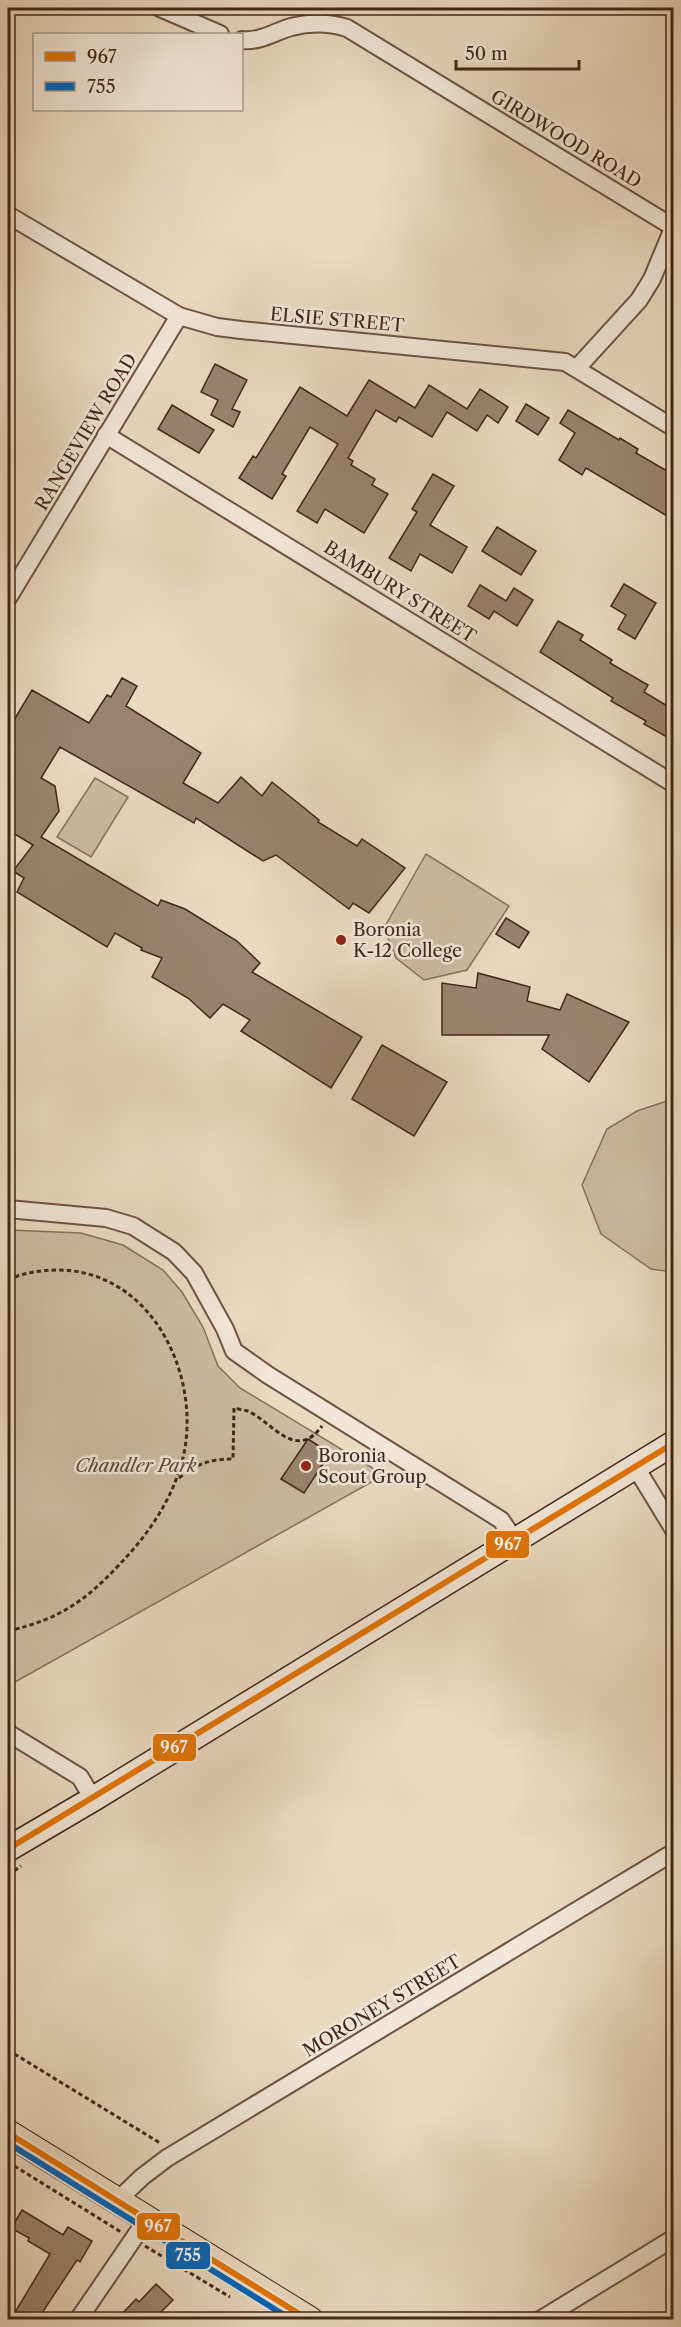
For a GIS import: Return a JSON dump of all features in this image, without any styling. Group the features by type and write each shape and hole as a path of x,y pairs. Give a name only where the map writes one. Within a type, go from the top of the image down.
{"main road":[{"path":"8,1849 674,1443"},
{"path":"8,2133 310,2319"}],"street":[{"path":"160,8 218,33"},
{"name":"GIRDWOOD ROAD","path":"243,40 261,39 292,27 314,23 335,24 346,28 673,226"},
{"name":"ELSIE STREET","path":"8,215 179,316 217,327 241,330 565,362 674,428"},
{"path":"577,368 639,300 652,279 673,226"},
{"name":"RANGEVIEW ROAD","path":"9,591 179,316"},
{"name":"BAMBURY STREET","path":"106,435 674,784"},
{"path":"8,1209 106,1218 134,1226 164,1245 194,1273 234,1351 330,1414 501,1520 514,1541"},
{"path":"635,1466 674,1530"},
{"path":"8,1733 80,1778 93,1799"},
{"name":"MORONEY STREET","path":"117,2200 167,2158 674,1852"},
{"path":"78,2319 147,2219"},
{"path":"540,2319 674,2238"}],"path":[{"path":"8,1280 23,1273 68,1270 104,1278 135,1298 154,1321 170,1347 183,1385 187,1408 186,1439 177,1479 167,1501 131,1552 82,1601 37,1623 8,1631"},
{"path":"177,1479 191,1468 213,1459 233,1459 234,1408 248,1412 278,1434 293,1441 318,1431 330,1414"},
{"path":"8,2050 160,2144"},
{"path":"8,2162 119,2231"},
{"path":"148,2248 232,2298"}],"green space":[{"path":"95,778 128,797 91,857 57,837"},
{"path":"426,854 509,906 467,970 424,980 396,958 384,928"},
{"path":"667,1101 674,1101 673,1272 651,1269 601,1234 582,1185 607,1129 637,1111"},
{"name":"Chandler Park","path":"8,1230 81,1233 123,1245 163,1270 182,1292 203,1327 218,1366 240,1388 384,1475 8,1686"}],"building":[{"path":"215,364 247,380 232,409 240,412 233,427 211,415 218,400 201,392"},
{"path":"369,380 415,408 429,385 467,409 480,389 508,407 498,423 487,415 477,431 447,412 432,437 399,417 396,422 376,410 348,458 353,461 351,465 375,479 372,485 388,494 364,533 325,509 317,523 297,511 338,444 310,427 282,474 286,476 272,499 239,478 253,456 256,458 300,387 347,416"},
{"path":"526,404 549,418 538,435 516,421"},
{"path":"172,405 214,430 199,453 158,429"},
{"path":"568,410 638,449 636,453 674,475 674,520 586,468 582,475 559,460 575,433 560,423"},
{"path":"433,474 454,486 430,525 467,547 452,573 420,554 411,571 389,558 417,512 412,509"},
{"path":"497,527 536,551 521,575 482,551"},
{"path":"624,584 656,603 635,639 618,629 626,615 611,606"},
{"path":"480,585 506,601 514,588 533,600 517,626 494,611 489,619 468,606"},
{"path":"558,621 583,635 580,640 612,660 610,663 648,685 644,692 674,710 674,741 644,724 646,721 611,701 613,698 540,652"},
{"path":"122,678 137,686 126,706 201,753 183,783 218,803 241,777 262,796 272,782 319,820 318,822 357,846 362,839 405,868 369,913 353,903 349,909 276,855 263,861 196,818 194,823 60,747 41,778 55,786 59,811 41,837 158,906 161,900 185,909 237,941 260,963 252,972 362,1037 331,1088 241,1031 250,1020 223,1004 210,1018 188,998 152,977 162,958 141,950 142,948 115,933 107,947 17,892 24,878 13,871 33,845 8,830 8,730 32,690 89,723 107,695 111,697"},
{"path":"506,918 529,932 519,948 496,934"},
{"path":"478,973 530,987 527,1001 560,1010 567,994 629,1022 589,1082 542,1049 549,1035 442,1035 442,983 476,988"},
{"path":"382,1045 447,1082 414,1136 352,1099"},
{"name":"Boronia Scout Group","path":"308,1439 330,1453 304,1493 281,1479"},
{"path":"22,2210 63,2235 68,2227 92,2241 80,2262 77,2260 38,2319 11,2319 50,2254 11,2228"},
{"path":"156,2284 173,2300 154,2319 117,2319 136,2299 139,2302"}],"transit line":[{"name":"967","path":"8,1849 674,1443"},
{"name":"967","path":"8,2133 309,2320"},
{"name":"755","path":"8,2143 292,2320"}],"place":[{"name":"Boronia K-12 College","path":"341,940"},
{"name":"Boronia Scout Group","path":"306,1466"}]}
